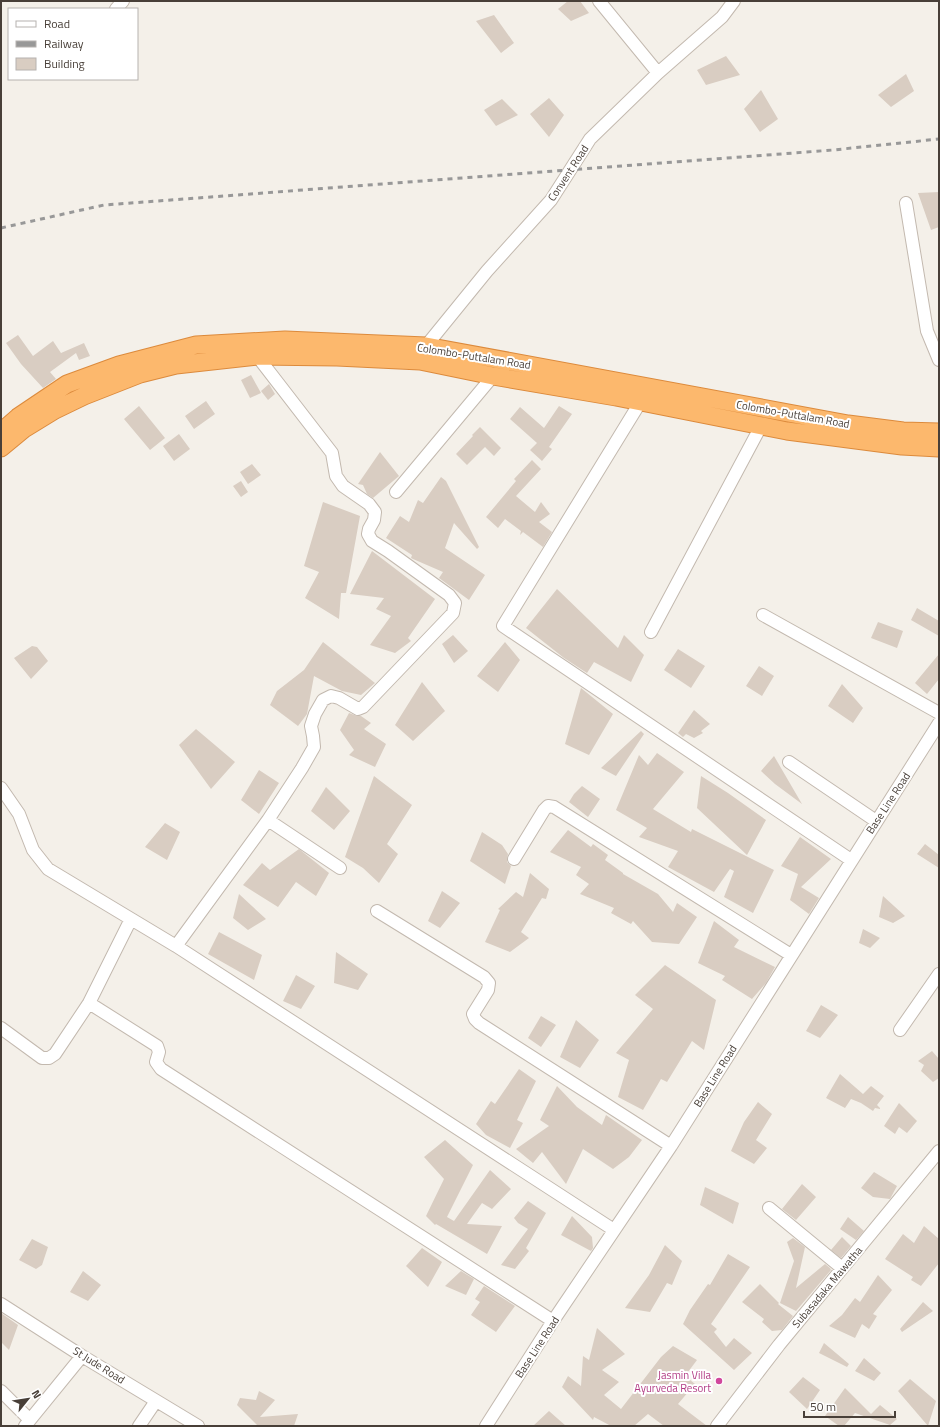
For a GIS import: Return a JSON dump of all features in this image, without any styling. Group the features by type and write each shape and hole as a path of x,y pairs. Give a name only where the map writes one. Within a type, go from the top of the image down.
{"highway":[{"name":"Colombo-Puttalam Road","path":"1,432 18,417 67,384 102,370 153,355 196,345 248,341 292,340 423,354 848,424 903,431 939,432"},
{"name":"Colombo-Puttalam Road","path":"1,448 24,429 55,410 84,396 140,374 176,365 257,356 337,357 423,354 493,376 640,401 761,426 902,446 939,448"}],"street":[{"path":"599,1 658,73"},
{"name":"Convent Road","path":"423,354 486,271 551,200 590,139 658,73 722,17 734,1"},
{"path":"906,203 926,331 939,360"},
{"path":"176,946 268,820 314,747 311,726 315,714 323,700 331,696 339,698 358,709 363,707 453,613 455,603 449,595 372,541 368,534 374,520 374,512 369,504 357,494 343,486 336,476 332,453 257,356 248,341"},
{"path":"396,492 493,376"},
{"path":"640,401 503,626 852,860"},
{"path":"651,632 761,426"},
{"path":"763,614 939,713"},
{"name":"Base Line Road","path":"486,1426 553,1321 671,1146 939,723"},
{"path":"789,762 876,821"},
{"path":"1,788 18,814 33,850 48,869 176,946 614,1230"},
{"path":"514,859 544,810 548,806 554,807 791,955"},
{"path":"268,820 340,868"},
{"path":"377,911 484,977 489,982 488,990 473,1014 479,1023 671,1146"},
{"path":"1,1028 42,1058 49,1058 55,1054 89,1003 131,919"},
{"path":"900,1030 939,974"},
{"path":"89,1003 157,1046 158,1052 156,1062 161,1069 553,1321"},
{"name":"Subasadaka Mawatha","path":"717,1426 779,1345 939,1151"},
{"path":"769,1208 842,1268"},
{"name":"St Jude Road","path":"1,1304 82,1356 198,1426"},
{"path":"1,1391 28,1423 82,1356"},
{"path":"139,1426 156,1401"}],"building":[{"path":"568,1 580,1 589,13 571,21 558,9"},
{"path":"494,15 514,43 501,53 476,21"},
{"path":"726,56 740,75 706,85 697,70"},
{"path":"906,74 914,91 891,107 878,95"},
{"path":"761,90 778,119 760,132 744,109"},
{"path":"549,98 564,115 549,137 530,114"},
{"path":"502,99 518,115 496,126 484,110"},
{"path":"939,192 939,227 931,230 918,193"},
{"path":"18,335 33,356 53,341 61,353 84,343 90,356 79,360 76,353 50,372 56,379 43,388 21,364 6,343"},
{"path":"251,375 261,393 250,398 241,380"},
{"path":"269,384 275,394 268,400 261,391"},
{"path":"206,401 215,414 194,429 185,416"},
{"path":"139,406 165,438 150,450 124,419"},
{"path":"559,406 572,414 549,447 552,449 542,461 530,450 537,443 510,419 520,407 544,428"},
{"path":"480,427 501,448 494,456 485,447 467,465 456,454"},
{"path":"179,434 190,449 174,461 163,446"},
{"path":"380,452 399,476 373,498 367,494 363,485 358,484"},
{"path":"532,460 541,469 516,496 535,512 541,502 550,514 539,522 552,532 543,547 523,532 520,535 521,531 505,519 498,528 486,517 516,481 514,479"},
{"path":"252,464 261,475 248,484 240,472"},
{"path":"441,477 446,481 479,547 477,549 454,523 445,548 485,575 469,600 439,578 443,572 411,558 412,555 386,538 400,516 409,522 418,500 423,503"},
{"path":"241,481 248,492 241,497 233,486"},
{"path":"323,502 360,516 346,593 341,593 339,619 305,598 319,572 304,566"},
{"path":"372,551 435,599 408,638 411,641 395,653 370,645 391,616 376,609 384,598 350,594"},
{"path":"557,589 618,648 624,635 644,655 631,682 594,662 587,673 564,658 526,628"},
{"path":"917,608 939,621 939,636 911,620"},
{"path":"878,622 903,631 897,648 871,638"},
{"path":"453,635 468,651 454,663 442,644"},
{"path":"323,642 375,683 361,695 342,691 314,676 307,714 298,726 270,705 277,691 304,670"},
{"path":"505,642 520,660 498,692 477,676"},
{"path":"32,646 37,647 48,661 31,679 14,658"},
{"path":"678,649 705,666 691,688 664,670"},
{"path":"939,654 939,679 927,694 915,683"},
{"path":"759,666 774,676 762,696 746,686"},
{"path":"422,682 445,711 413,741 395,725"},
{"path":"842,684 863,708 853,723 828,706"},
{"path":"581,688 613,714 589,755 565,744"},
{"path":"694,710 710,724 701,731 703,733 694,738 686,734 683,737 678,733"},
{"path":"349,713 361,716 371,723 364,729 386,744 375,767 349,755 354,750 340,730"},
{"path":"196,729 235,762 211,789 179,745"},
{"path":"641,731 644,734 616,776 601,768"},
{"path":"657,753 684,772 653,809 691,832 692,829 774,870 753,913 724,897 734,871 730,869 714,892 668,867 678,851 639,837 647,828 616,810 639,755 648,765"},
{"path":"774,756 802,804 775,784 761,771"},
{"path":"259,770 279,783 259,814 241,800"},
{"path":"374,776 412,805 387,844 398,854 379,883 363,868 345,857"},
{"path":"701,776 766,820 747,855 697,808"},
{"path":"582,786 600,799 588,817 569,802"},
{"path":"326,787 350,811 334,830 311,811"},
{"path":"165,823 180,832 167,860 145,847"},
{"path":"568,830 591,847 593,844 608,855 605,860 623,874 658,894 673,912 677,903 697,917 679,944 652,942 633,921 631,924 611,913 614,908 580,894 589,884 576,875 581,867 550,852"},
{"path":"482,832 502,845 508,854 507,862 511,866 505,884 470,861"},
{"path":"800,837 831,859 801,887 819,898 809,914 790,900 798,874 781,866"},
{"path":"925,844 939,855 939,868 917,854"},
{"path":"299,849 329,873 316,896 296,882 278,907 243,885 262,863 270,870"},
{"path":"530,873 549,889 546,899 542,898 521,932 529,938 510,952 485,942 500,910 498,909 516,892 523,897"},
{"path":"442,891 460,903 440,928 428,921"},
{"path":"239,894 266,919 248,930 233,918"},
{"path":"883,896 905,916 893,923 879,917"},
{"path":"714,921 739,940 734,947 775,967 766,983 752,999 722,980 725,976 698,963"},
{"path":"863,929 880,938 870,948 859,943"},
{"path":"219,932 262,955 254,980 208,954"},
{"path":"336,952 368,974 358,990 334,983"},
{"path":"665,965 716,1000 704,1050 692,1041 667,1082 661,1079 643,1110 618,1097 629,1060 616,1053 653,1009 635,995"},
{"path":"296,975 315,986 301,1009 283,1001"},
{"path":"821,1005 838,1015 820,1038 806,1031"},
{"path":"541,1016 556,1025 541,1047 528,1038"},
{"path":"576,1020 599,1040 580,1068 560,1057"},
{"path":"932,1051 939,1059 939,1078 933,1082 921,1071 924,1065 918,1061"},
{"path":"519,1069 536,1081 517,1120 523,1123 510,1148 486,1135 476,1124 491,1101 495,1104"},
{"path":"840,1074 863,1094 871,1086 884,1096 877,1105 880,1109 875,1108 873,1111 861,1103 851,1099 845,1108 826,1098"},
{"path":"557,1086 577,1107 602,1125 606,1115 642,1140 629,1157 613,1169 583,1149 566,1184 542,1152 533,1163 516,1149 549,1126 540,1120"},
{"path":"758,1102 772,1114 756,1140 767,1148 754,1164 731,1151 744,1122"},
{"path":"899,1103 917,1121 907,1133 899,1127 895,1134 884,1126"},
{"path":"445,1140 473,1165 447,1217 454,1221 490,1170 511,1189 492,1209 482,1203 467,1224 502,1226 487,1254 436,1224 435,1225 426,1216 444,1179 424,1157"},
{"path":"874,1172 897,1186 890,1199 873,1197 861,1188"},
{"path":"802,1184 816,1197 796,1220 782,1209"},
{"path":"705,1187 739,1203 733,1224 700,1205"},
{"path":"528,1201 546,1213 526,1248 529,1251 515,1269 501,1265 528,1229 518,1223 514,1218"},
{"path":"572,1216 592,1237 593,1248 591,1251 561,1235"},
{"path":"848,1217 864,1231 856,1240 840,1229"},
{"path":"924,1226 939,1239 939,1263 921,1286 911,1280 913,1277 885,1259 903,1234 914,1243"},
{"path":"842,1237 851,1246 841,1258 831,1250"},
{"path":"793,1238 805,1247 796,1288 825,1264 831,1270 796,1311 780,1303 794,1261 787,1242"},
{"path":"32,1239 48,1247 42,1265 36,1269 19,1260"},
{"path":"665,1245 682,1261 672,1285 667,1283 650,1312 625,1308 649,1275"},
{"path":"422,1248 442,1262 428,1287 406,1266"},
{"path":"728,1254 750,1267 711,1324 717,1329 714,1332 726,1347 734,1338 752,1353 734,1370 683,1324 690,1310 708,1284 710,1285"},
{"path":"83,1271 101,1285 88,1301 70,1292"},
{"path":"461,1271 474,1279 466,1295 445,1286"},
{"path":"878,1275 892,1290 873,1314 877,1316 869,1329 862,1324 855,1338 829,1326 842,1315 855,1298 860,1302"},
{"path":"760,1284 779,1303 778,1304 793,1316 782,1330 772,1331 762,1322 764,1319 742,1302"},
{"path":"484,1286 515,1306 496,1332 471,1315 480,1302 475,1299"},
{"path":"923,1302 933,1311 902,1332 900,1329"},
{"path":"1,1313 18,1325 9,1350 1,1342"},
{"path":"597,1328 625,1354 602,1370 619,1382 604,1395 621,1409 661,1357 673,1346 697,1360 685,1376 695,1384 678,1404 707,1426 664,1426 648,1414 634,1426 611,1426 594,1417 593,1420 562,1387 568,1376 581,1386 583,1356 589,1360"},
{"path":"824,1343 849,1364 847,1367 819,1353"},
{"path":"864,1358 881,1373 874,1381 855,1371"},
{"path":"803,1377 820,1390 807,1409 789,1392"},
{"path":"910,1379 936,1401 928,1426 898,1391"},
{"path":"845,1388 871,1414 880,1405 897,1419 890,1425 855,1413 844,1426 839,1426 825,1416"},
{"path":"259,1391 275,1400 260,1417 298,1414 294,1426 258,1426 237,1405 240,1398 256,1400"},
{"path":"549,1411 566,1426 533,1426"}],"railway":[{"path":"1,228 104,205 833,150 939,139"}],"place":[{"name":"Jasmin Villa Ayurveda Resort","path":"719,1381"}]}
